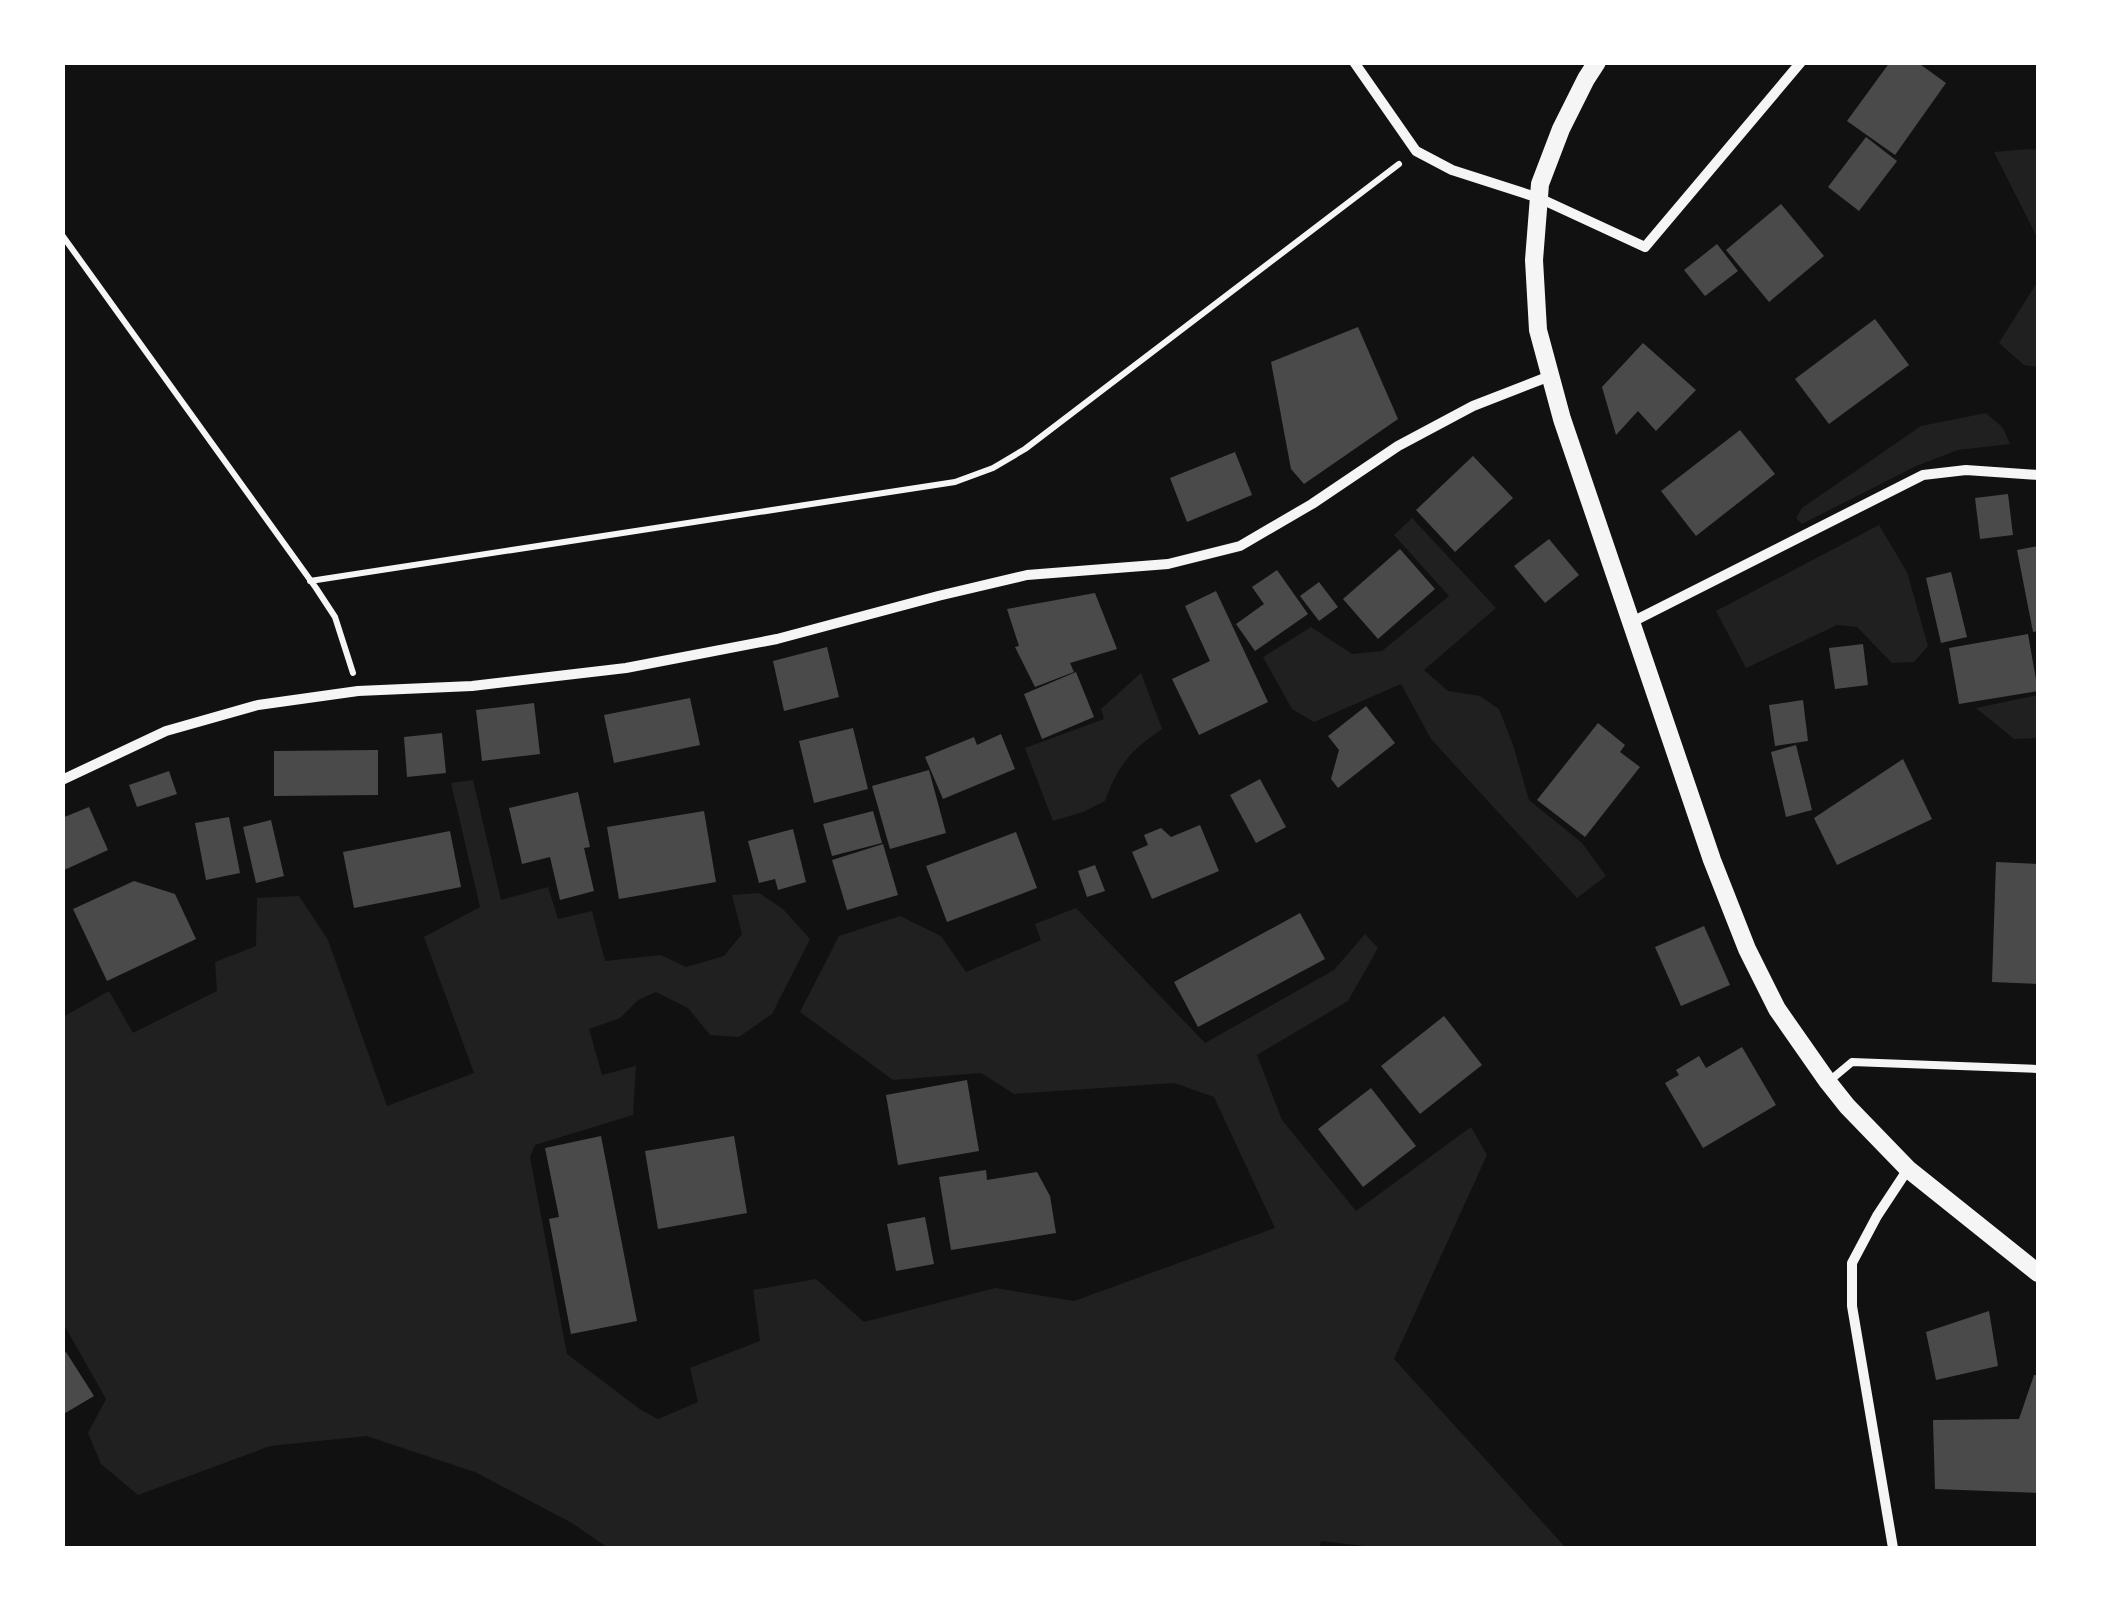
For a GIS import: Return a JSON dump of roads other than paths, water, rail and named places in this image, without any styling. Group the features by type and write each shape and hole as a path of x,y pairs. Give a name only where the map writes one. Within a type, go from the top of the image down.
{"street":[{"path":"1354,62 1416,151 1452,170 1538,198 1645,247 1801,62"},
{"path":"1597,62 1561,129 1540,184 1534,260 1538,330 1562,419 1712,860 1747,949 1777,1009 1828,1082 1908,1170 2038,1272"},
{"path":"62,780 166,731 258,705 358,691 472,686 626,668 777,640 1027,575 1168,564 1240,546 1312,504 1398,446 1473,406 1550,376"},
{"path":"1632,622 1923,476 1966,470 2038,475"},
{"path":"1893,1548 1852,1306 1852,1263 1908,1170"}],"lane":[{"path":"1828,1082 1852,1062 2038,1069"}]}
